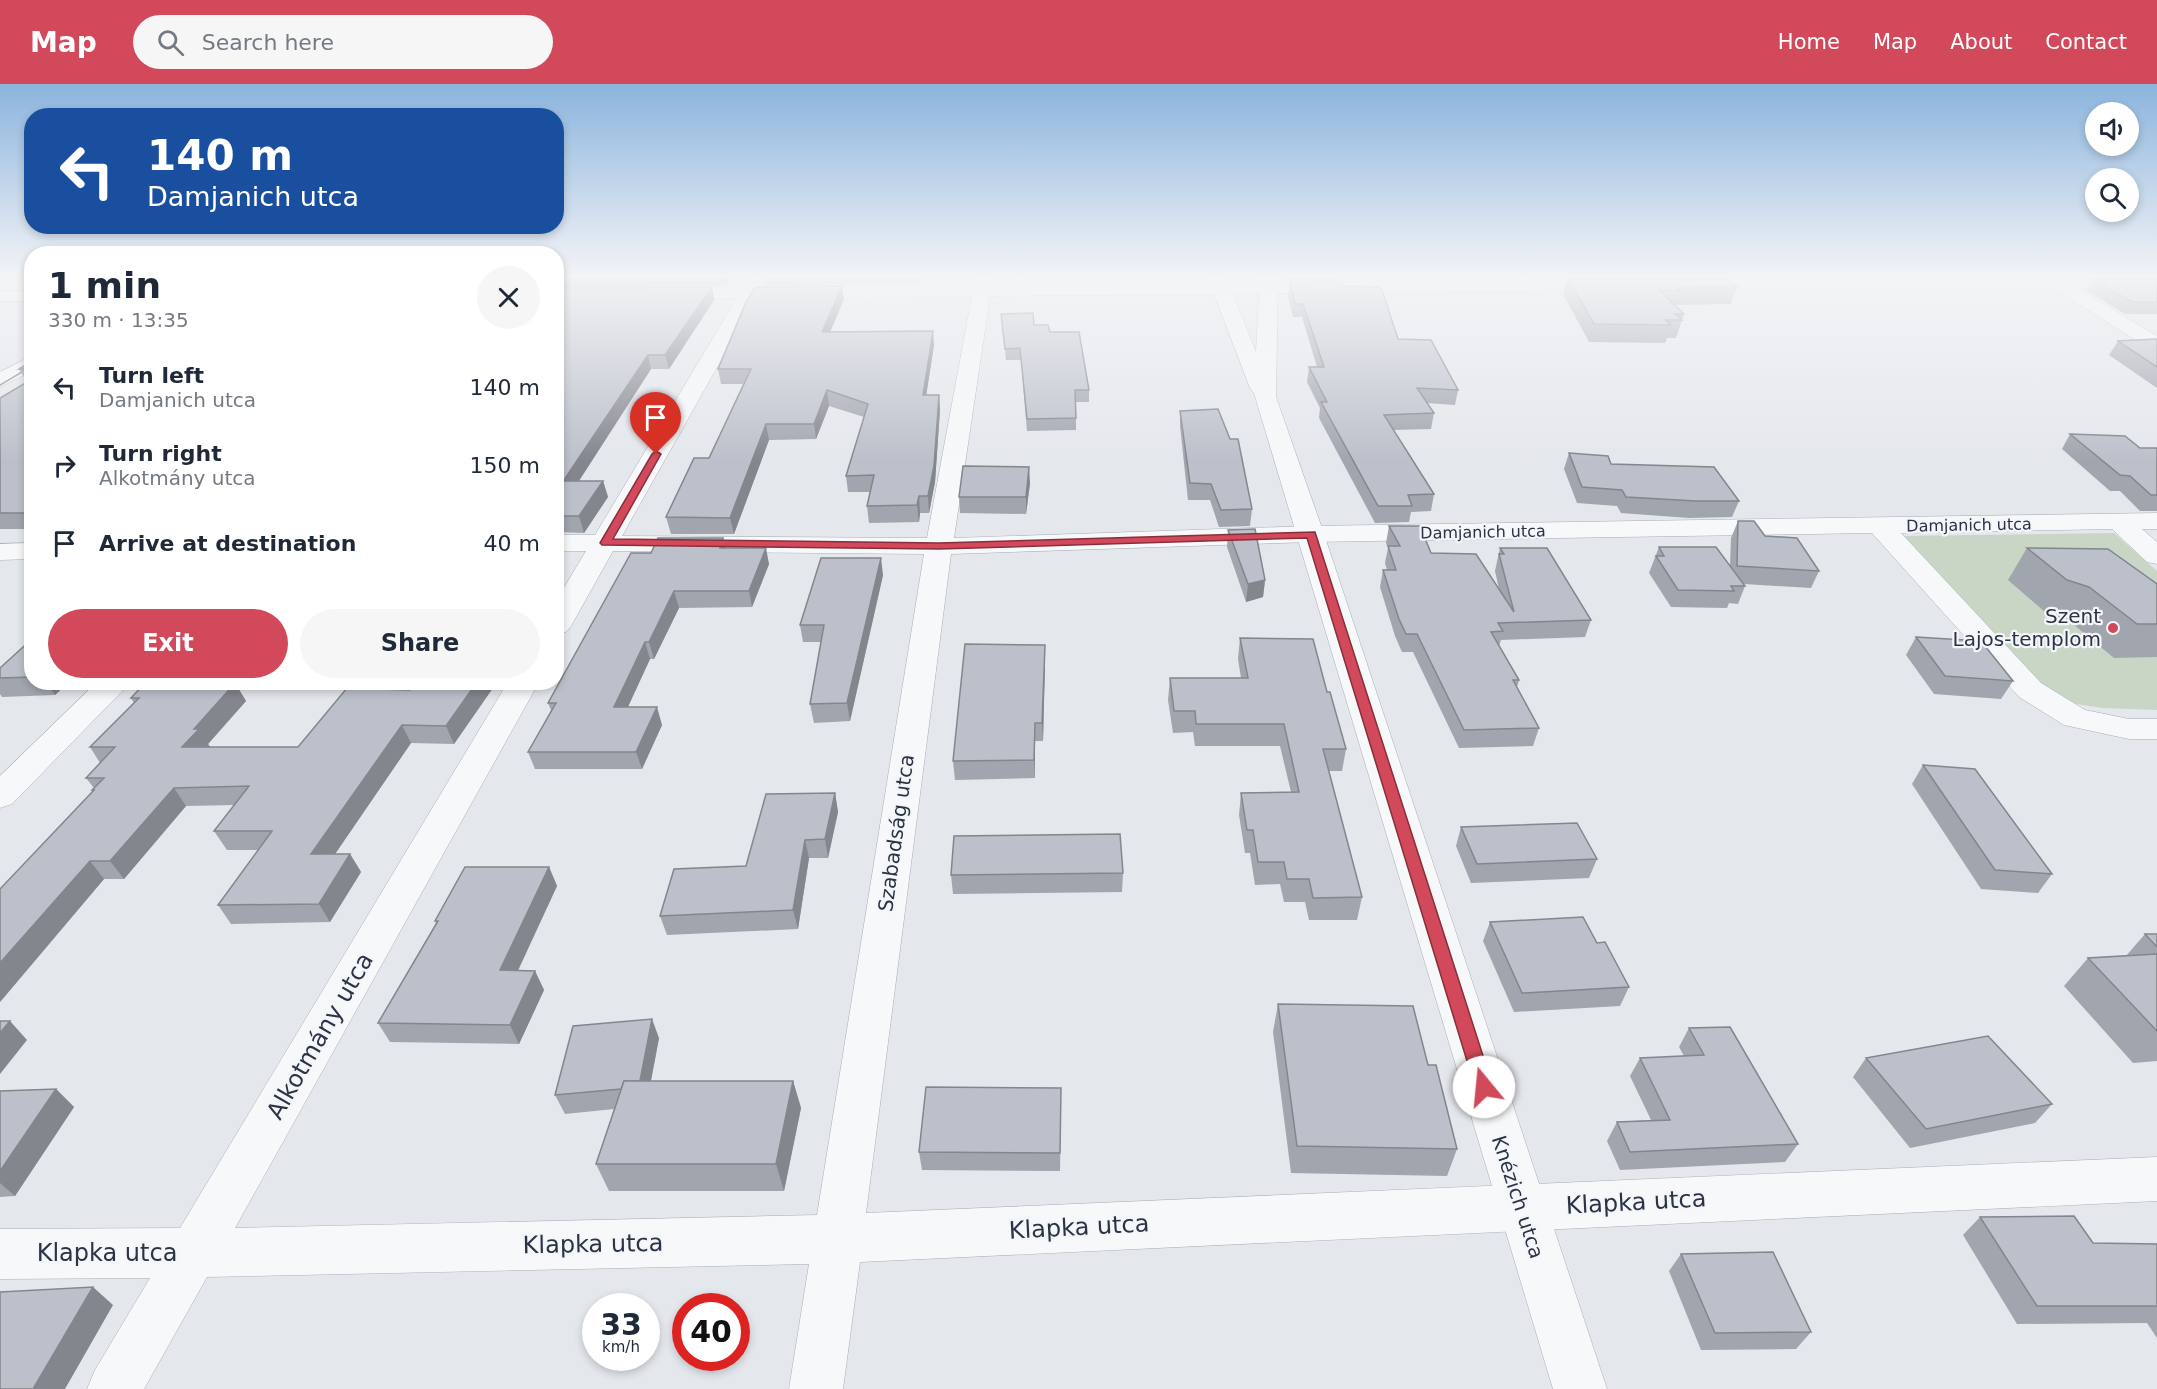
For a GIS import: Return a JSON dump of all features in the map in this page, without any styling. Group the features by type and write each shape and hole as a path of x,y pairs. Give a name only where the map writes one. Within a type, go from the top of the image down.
{"street":[{"path":"564,612 723,339"},
{"name":"Szabadság utca","path":"816,1389 836,1239 939,546 974,339"},
{"path":"1241,339 1265,397"},
{"name":"Knézich utca","path":"1267,339 1265,397 1311,534 1580,1389"},
{"path":"0,381 24,367"},
{"path":"2118,521 2157,556"},
{"name":"Damjanich utca","path":"564,543 939,546 1311,534 2157,521"},
{"path":"1881,526 2030,690 2075,718 2128,729 2157,729"},
{"path":"0,552 24,551"},
{"path":"0,796 108,690"},
{"name":"Alkotmány utca","path":"114,1389 195,1253 519,690"},
{"name":"Klapka utca","path":"0,1254 195,1253 836,1239 2157,1179"}],"green space":[{"path":"2114,533 2157,571 2157,710 2103,708 2076,704 2049,691 1901,536"}],"building":[{"path":"564,339 676,339 665,355 648,355 564,481"},
{"path":"731,339 932,339 923,395 939,395 934,466 928,496 919,496 917,505 867,506 874,475 846,476 868,404 827,390 814,424 766,424 730,518 666,517 694,458 709,458 751,369 718,369"},
{"path":"1004,339 1080,339 1089,390 1075,390 1076,418 1027,419 1020,348 1005,349"},
{"path":"1315,339 1431,340 1458,390 1417,388 1434,413 1384,415 1434,494 1408,495 1412,506 1378,506 1321,402 1327,402 1309,367 1324,367"},
{"path":"2157,339 2157,367 2118,341"},
{"path":"24,384 24,513 0,513 0,398"},
{"path":"1218,409 1230,439 1238,439 1252,509 1221,510 1211,484 1190,483 1180,411"},
{"path":"2070,434 2125,436 2140,448 2157,448 2157,495 2151,495 2130,476 2120,475"},
{"path":"1569,453 1608,456 1611,464 1714,467 1739,501 1626,497 1622,490 1582,487"},
{"path":"963,466 1029,467 1026,497 959,497"},
{"path":"564,481 603,481 579,516 564,516"},
{"path":"1738,521 1754,521 1765,536 1797,538 1819,571 1737,566"},
{"path":"1389,526 1420,526 1431,553 1476,554 1514,612 1499,554 1504,554 1500,548 1547,548 1591,620 1498,623 1503,631 1491,632 1519,680 1513,680 1539,728 1464,730 1417,634 1406,634 1399,619 1383,570 1396,570 1388,546 1400,546"},
{"path":"1255,529 1265,580 1248,584 1228,530"},
{"path":"658,538 723,538 720,548 766,548 749,591 674,591 649,642 645,642 614,707 657,707 636,752 528,752 556,703 548,703 555,690 564,690 564,674 631,553 651,553"},
{"path":"1659,547 1716,547 1745,586 1731,586 1734,591 1678,590 1656,556 1664,556"},
{"path":"2027,548 2108,549 2157,584 2157,624 2137,624 2089,587 2067,580"},
{"path":"821,558 881,558 847,703 810,704 824,625 800,625"},
{"path":"1916,637 1981,641 2013,681 1945,676"},
{"path":"1240,638 1313,639 1327,692 1330,692 1346,749 1323,749 1362,897 1313,898 1309,879 1287,879 1284,862 1258,862 1253,830 1247,830 1241,793 1299,792 1284,724 1196,724 1195,711 1174,711 1170,678 1248,678"},
{"path":"965,644 1045,645 1042,723 1035,723 1034,760 953,761"},
{"path":"24,646 24,677 0,678 0,668"},
{"path":"138,690 229,690 194,729 199,729 182,747 298,747 345,690 471,690 446,726 402,725 311,854 350,854 319,904 218,905 272,831 214,831 249,786 174,788 110,861 90,861 0,963 0,889 104,778 86,778 115,747 90,747 139,698 131,698"},
{"path":"1923,765 1975,769 2052,874 1995,870"},
{"path":"835,793 825,839 805,840 793,910 660,916 674,869 746,866 766,794"},
{"path":"1577,823 1597,859 1477,864 1461,827"},
{"path":"1120,834 1123,873 951,875 954,836"},
{"path":"465,867 549,867 500,970 535,971 510,1025 378,1023 438,921 435,921"},
{"path":"1583,917 1597,943 1605,942 1629,987 1522,993 1490,922"},
{"path":"2145,934 2157,934 2157,947"},
{"path":"2157,954 2157,1031 2088,958"},
{"path":"1278,1004 1413,1006 1428,1065 1436,1065 1457,1149 1297,1146"},
{"path":"652,1019 640,1081 624,1081 621,1089 555,1095 573,1026"},
{"path":"0,1021 10,1021 0,1033"},
{"path":"1730,1027 1798,1144 1630,1152 1617,1122 1670,1120 1640,1058 1704,1055 1689,1028"},
{"path":"1988,1036 2052,1104 1926,1129 1866,1058"},
{"path":"624,1081 793,1081 776,1164 596,1164"},
{"path":"926,1087 1061,1088 1060,1153 919,1152"},
{"path":"56,1089 0,1171 0,1091"},
{"path":"2074,1216 2093,1243 2157,1244 2157,1306 2037,1306 1980,1217"},
{"path":"1773,1252 1811,1332 1715,1333 1681,1254"},
{"path":"93,1287 33,1389 0,1389 0,1292"}],"tram line":[{"path":"0,385 24,371"}],"place":[{"name":"Szent Lajos-templom","path":"2113,628"}],"route":[{"path":"656,454 605,543 939,546 1311,534 1484,1087"}]}
